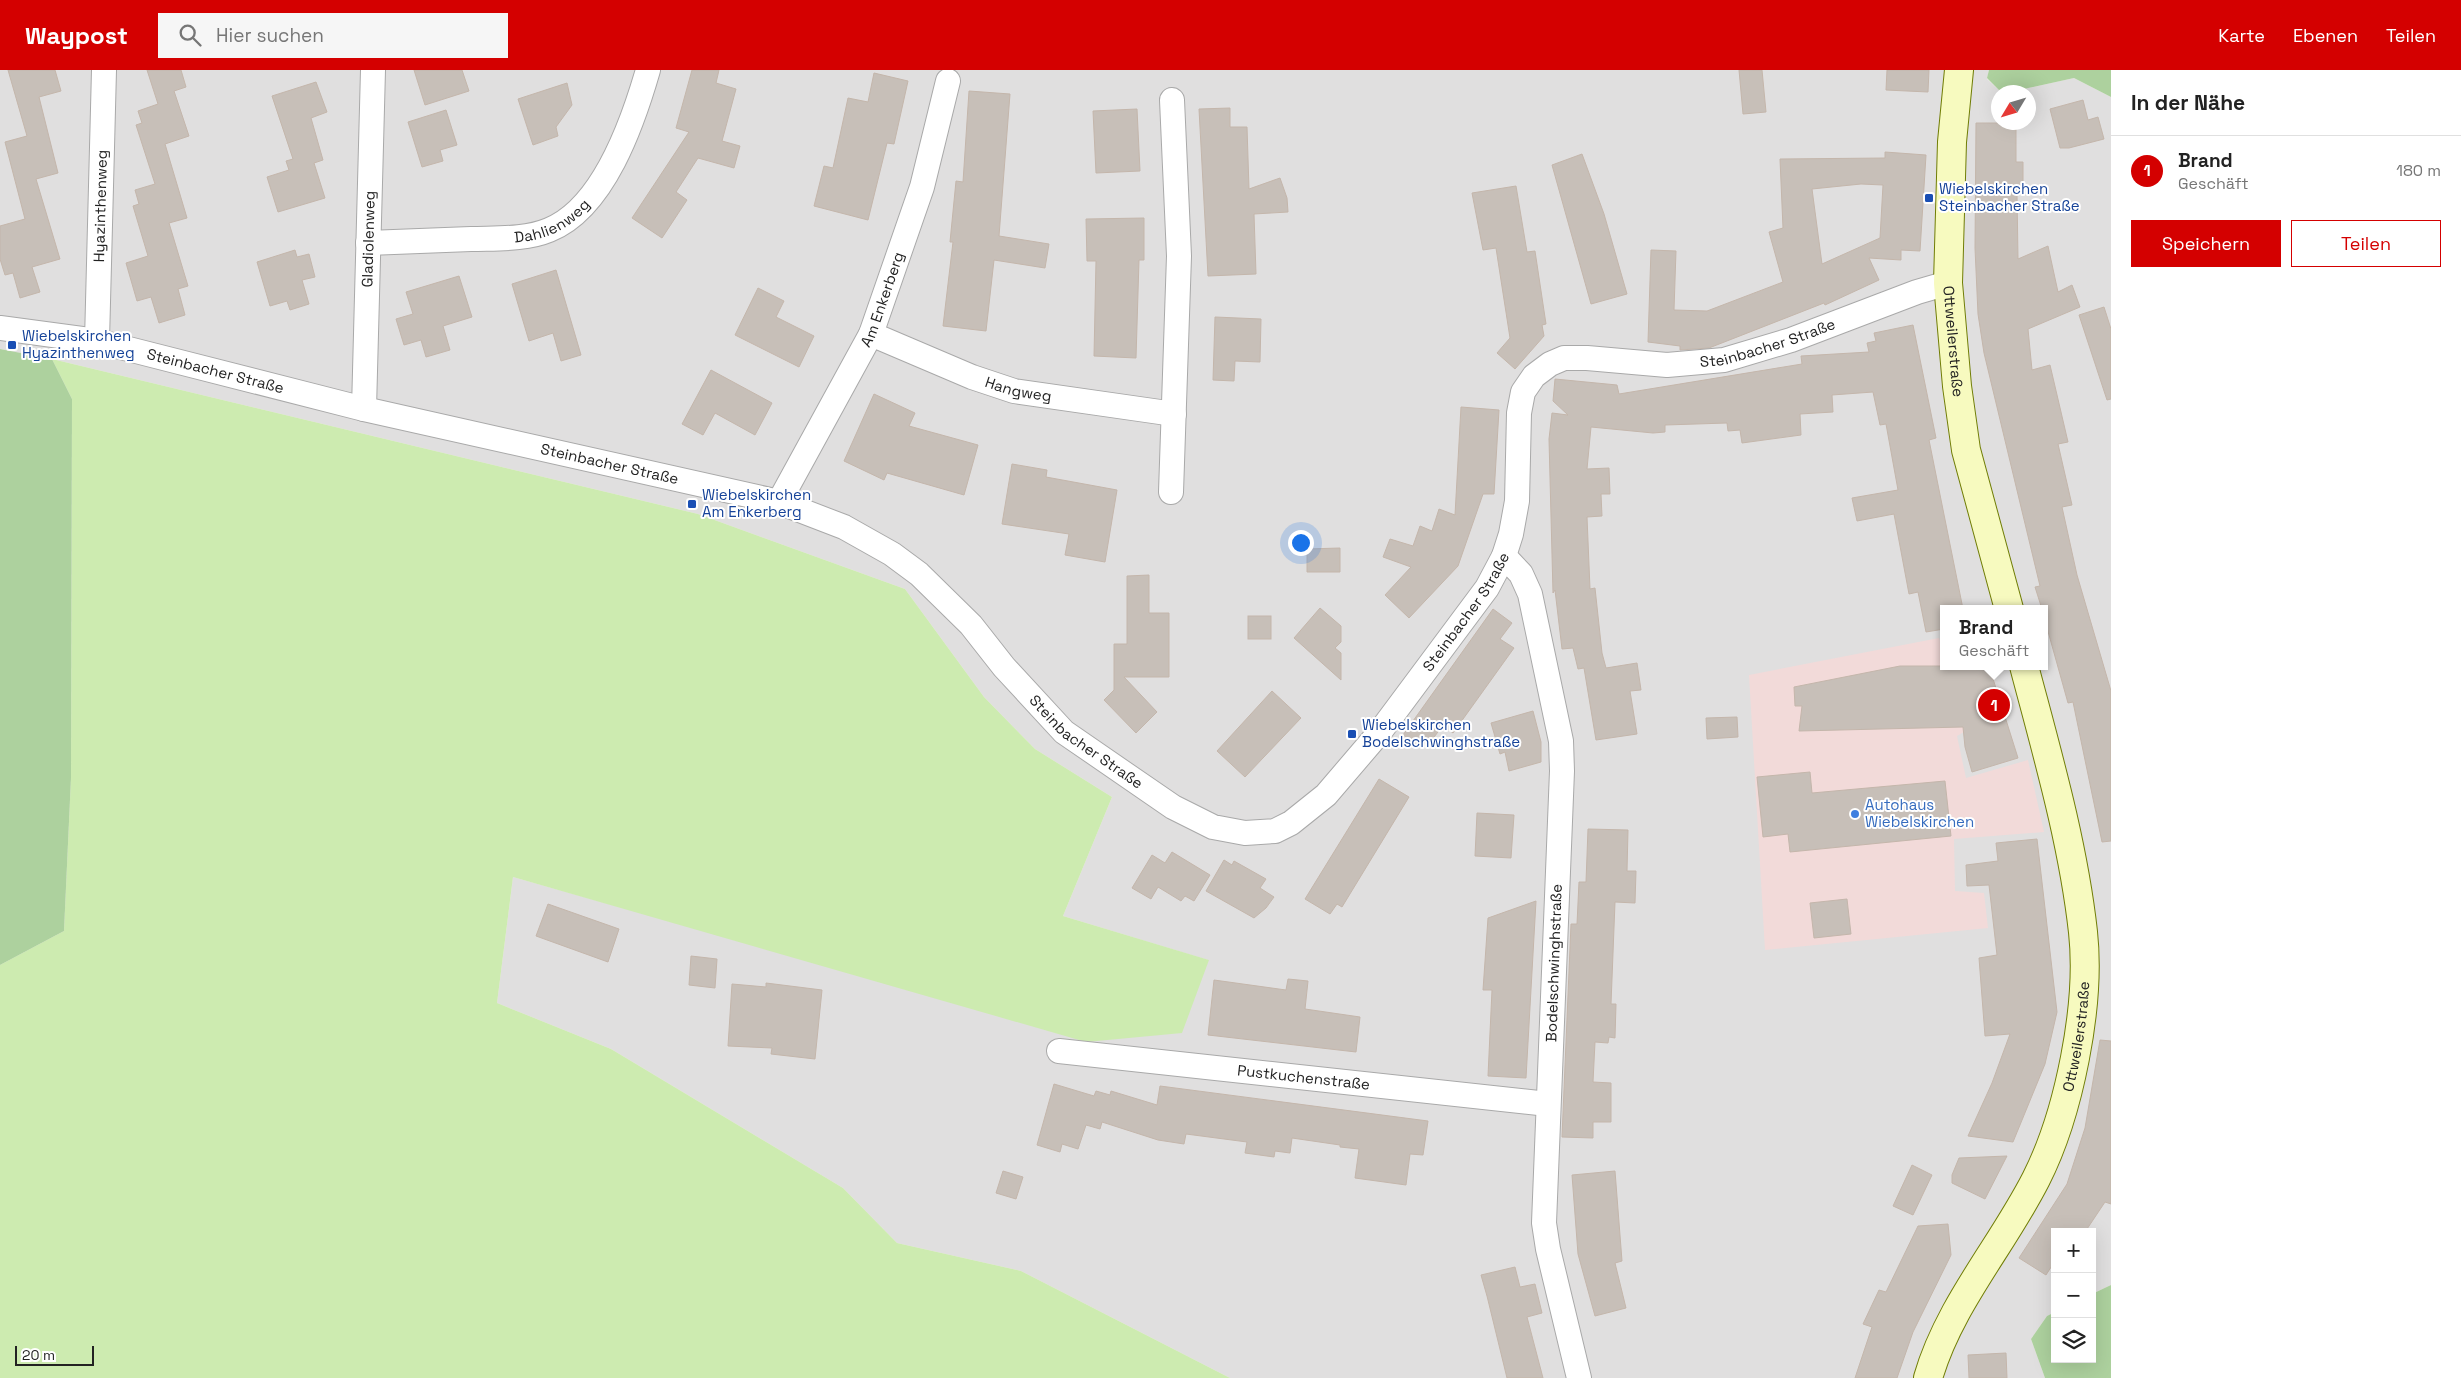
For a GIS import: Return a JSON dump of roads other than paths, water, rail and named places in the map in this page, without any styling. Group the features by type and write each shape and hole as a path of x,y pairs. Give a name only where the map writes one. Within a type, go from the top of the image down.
{"main road":[{"name":"Ottweilerstraße","path":"1959,70 1953,120 1948,283 1957,386 1966,450 2008,605"},
{"name":"Ottweilerstraße","path":"1928,1378 1934,1356 1960,1306 2037,1177 2065,1099 2081,1021 2083,934 2072,864 2051,766 2025,670"}],"street":[{"name":"Hyazinthenweg","path":"97,341 104,70"},
{"name":"Gladiolenweg","path":"364,409 373,70"},
{"name":"Dahlienweg","path":"368,243 508,238 535,234 551,229 579,209 602,182 626,139 648,70"},
{"name":"Am Enkerberg","path":"779,502 871,334 922,187 948,81"},
{"path":"1171,492 1179,256 1172,100"},
{"name":"Steinbacher Straße","path":"0,328 97,341 364,409 779,502 844,527 892,554 920,574 971,625 1004,668 1064,732 1173,808 1213,827 1245,833 1275,831 1290,823 1326,796 1379,733 1487,588 1504,556 1516,501 1519,413 1523,392 1534,376 1550,364 1564,358 1587,358 1667,365 1724,360 1791,340 1917,292 1948,283"},
{"name":"Hangweg","path":"871,334 964,374 1014,391 1174,414"},
{"name":"Bodelschwinghstraße","path":"1504,556 1520,574 1530,594 1561,741 1562,771 1544,1223 1548,1249 1579,1378"},
{"name":"Pustkuchenstraße","path":"1059,1050 1548,1104"}],"place":[{"name":"Wiebelskirchen Steinbacher Straße","path":"1929,198"},
{"name":"Wiebelskirchen Hyazinthenweg","path":"12,345"},
{"name":"Wiebelskirchen Am Enkerberg","path":"692,504"},
{"name":"Brand","path":"1994,705"},
{"name":"Wiebelskirchen Bodelschwinghstraße","path":"1352,734"},
{"name":"Autohaus Wiebelskirchen","path":"1855,814"}]}
